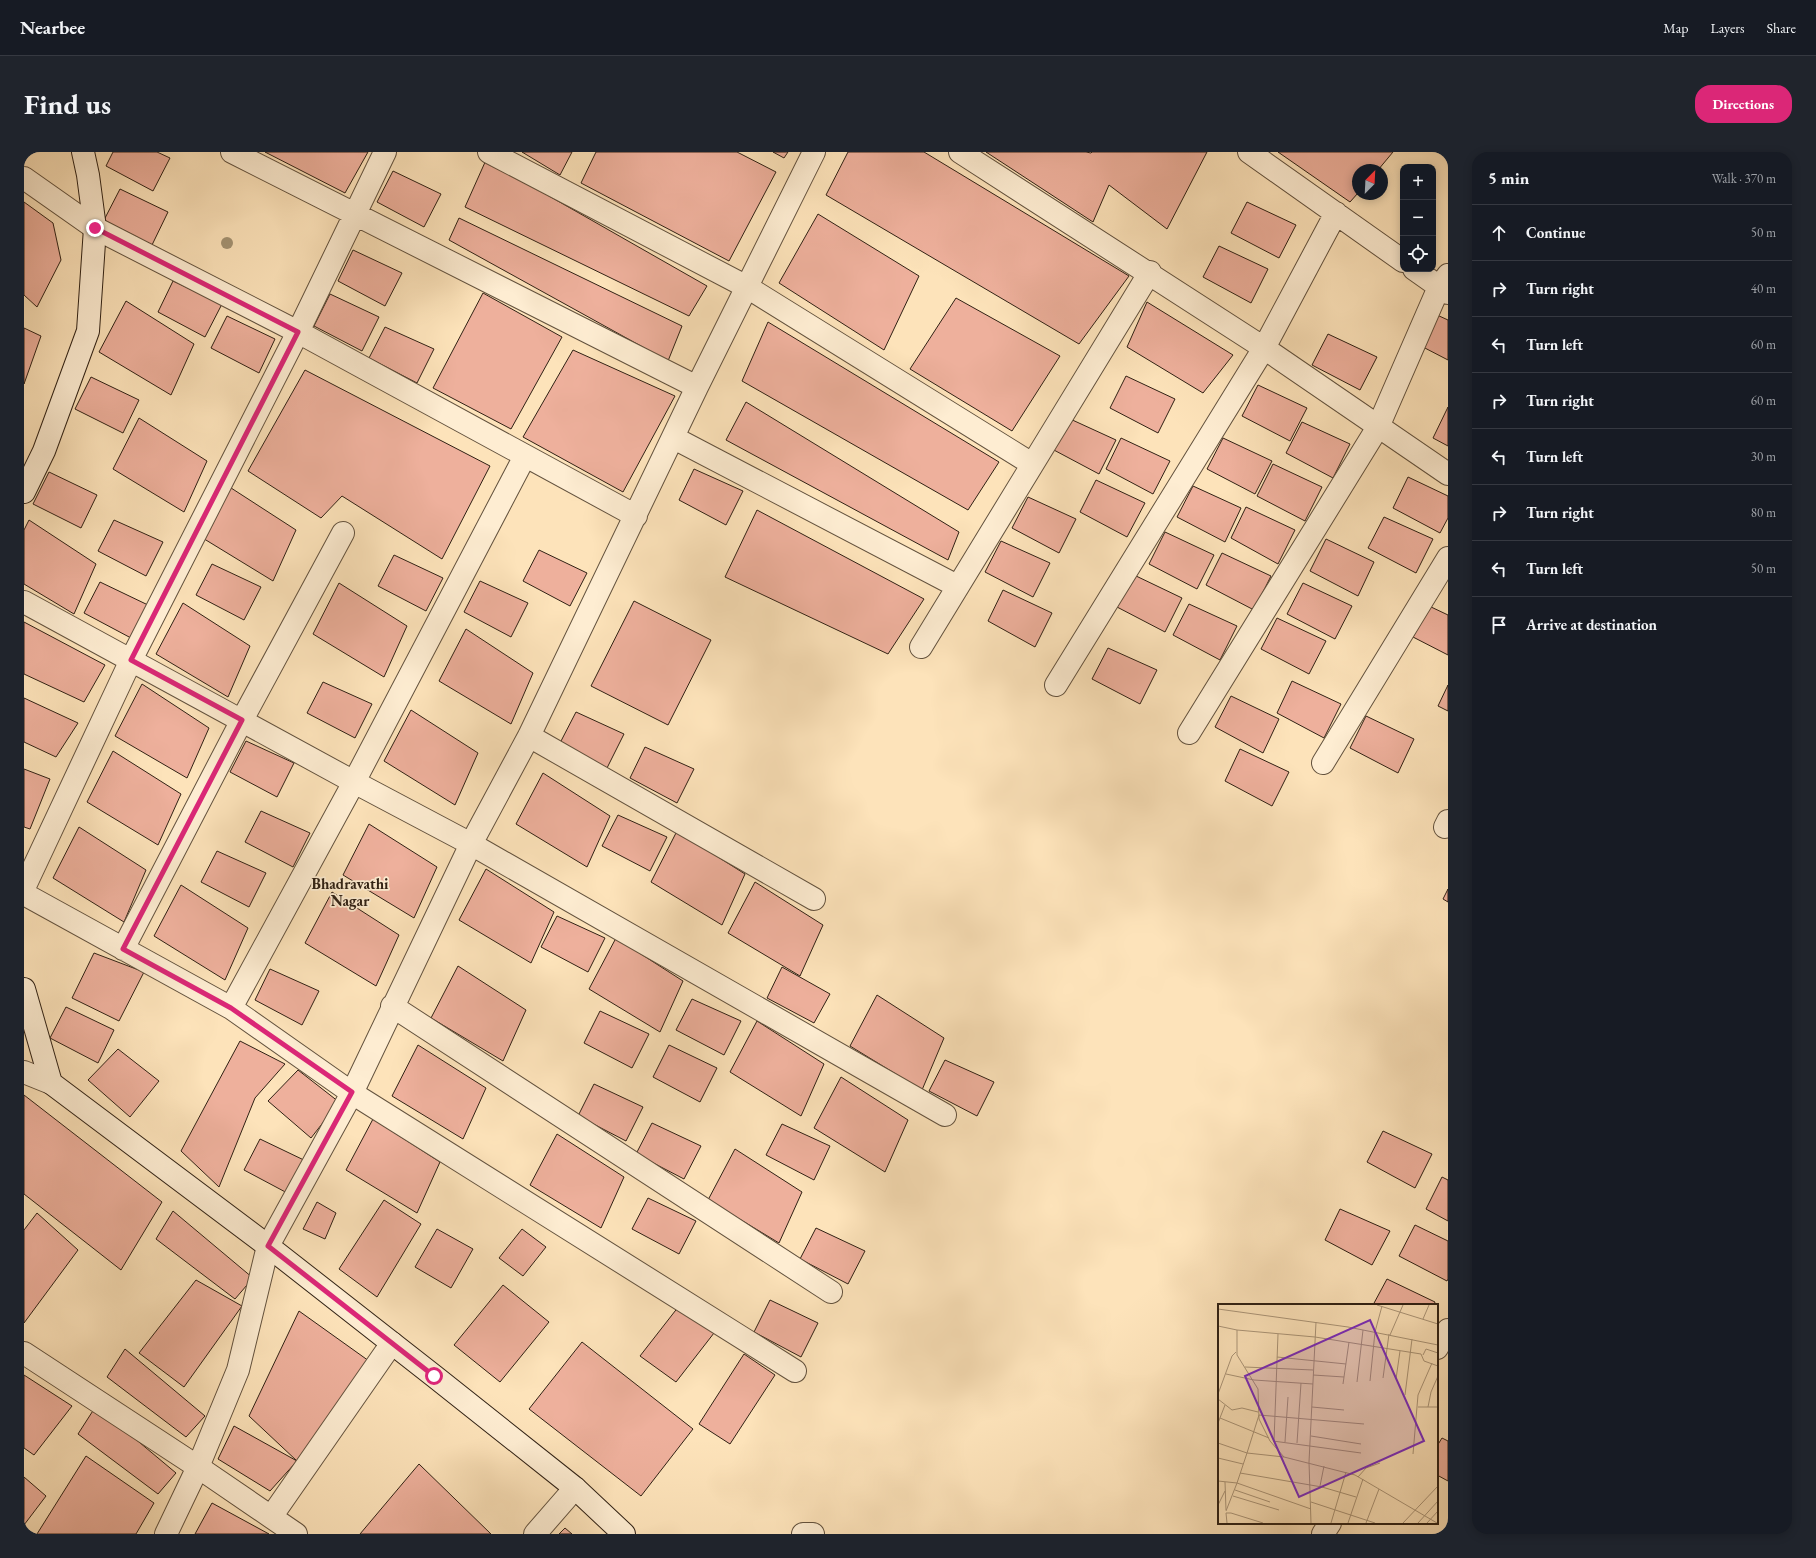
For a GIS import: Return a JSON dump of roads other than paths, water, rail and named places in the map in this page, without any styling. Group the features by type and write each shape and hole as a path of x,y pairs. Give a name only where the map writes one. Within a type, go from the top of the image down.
{"street":[{"path":"24,492 44,451 88,331 95,228 88,175 83,152"},
{"path":"232,152 697,387"},
{"path":"24,888 131,660 298,332 385,152"},
{"path":"489,152 747,287 1032,464"},
{"path":"166,1534 198,1467 238,1370 268,1246 352,1092 392,1006 472,844 529,736 674,438 697,387 814,152"},
{"path":"960,152 1150,272 1448,474"},
{"path":"1249,152 1400,259"},
{"path":"24,178 95,228 298,332 636,516"},
{"path":"1056,685 1264,348 1336,213"},
{"path":"921,647 1150,272"},
{"path":"1189,733 1378,427 1445,285 1420,272"},
{"path":"674,438 957,586"},
{"path":"231,1008 354,782 525,456"},
{"path":"123,949 242,720 343,533"},
{"path":"1323,763 1448,558"},
{"path":"24,602 354,782 472,844 945,1115"},
{"path":"529,736 814,899"},
{"path":"24,894 231,1008 352,1092 795,1371"},
{"path":"24,989 51,1083"},
{"path":"392,1006 831,1292"},
{"path":"24,1072 51,1083 268,1246 574,1488 624,1534"},
{"path":"1438,1346 1448,1330"},
{"path":"271,1517 392,1343"},
{"path":"24,1353 198,1467 296,1534"},
{"path":"535,1534 574,1488"},
{"path":"1323,1534 1329,1524"},
{"path":"803,1534 813,1534"}],"district":[{"name":"Bhadravathi Nagar","path":"350,892"}]}
